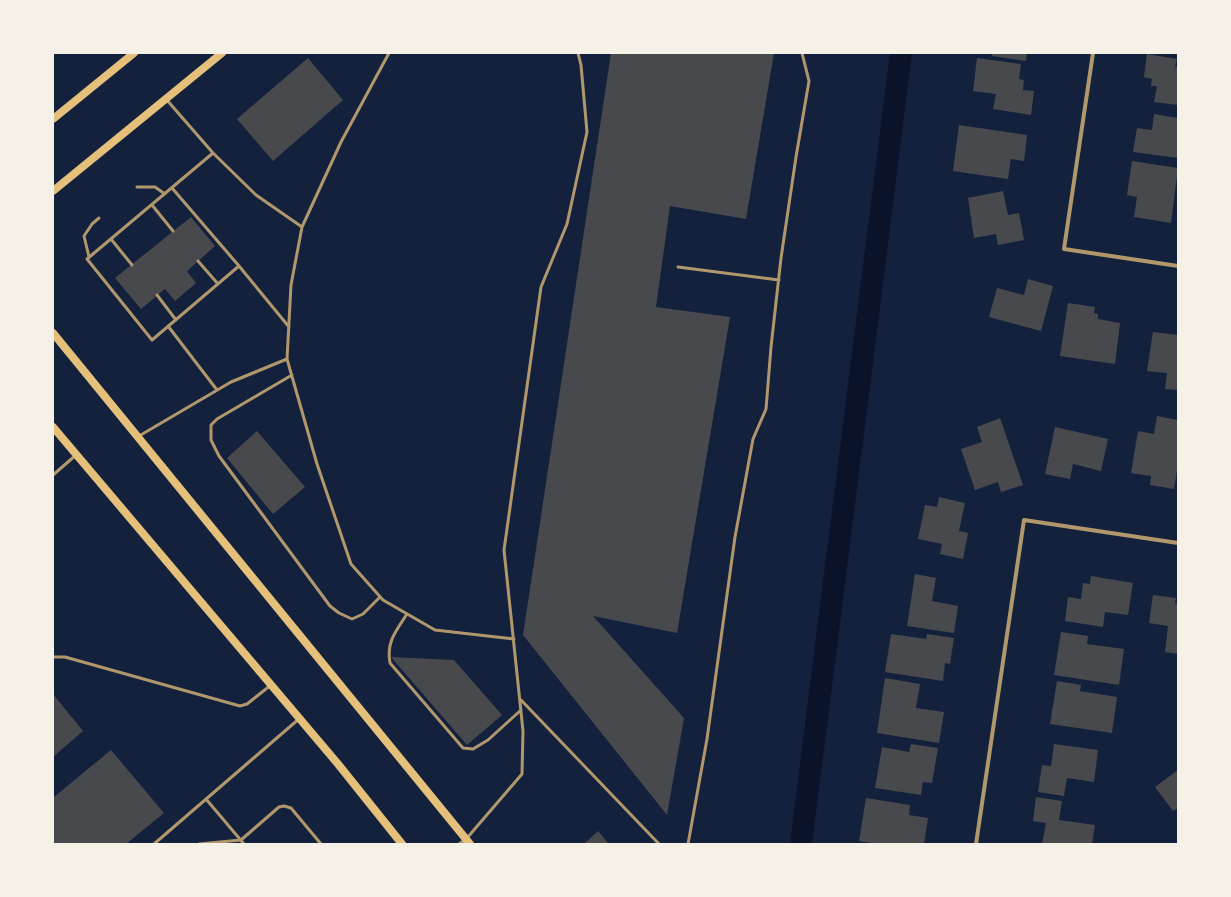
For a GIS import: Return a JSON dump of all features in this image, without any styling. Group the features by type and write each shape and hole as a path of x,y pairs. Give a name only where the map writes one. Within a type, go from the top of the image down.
{"main road":[{"path":"53,119 134,53"},
{"path":"53,191 222,53"},
{"path":"53,333 465,843"},
{"path":"53,427 300,718 402,844"}],"street":[{"path":"1093,53 1064,249 1178,266"},
{"path":"976,844 1024,520 1178,543"}],"lane":[{"path":"389,53 340,142 302,227 291,285 287,359 317,464 351,564 383,600 435,630 514,639"},
{"path":"465,843 522,774 522,710 504,550 541,287 567,224 587,132 581,65 578,53"},
{"path":"688,844 707,739 735,537 753,439 766,409 771,347 779,280 796,156 809,81 802,53"},
{"path":"166,99 213,153 256,195 302,227"},
{"path":"213,153 86,260 152,340 239,266"},
{"path":"138,186 155,188 165,194"},
{"path":"172,188 289,327"},
{"path":"152,205 174,231"},
{"path":"89,257 84,236 92,224 99,218"},
{"path":"111,239 132,265"},
{"path":"198,261 218,284"},
{"path":"678,267 779,280"},
{"path":"157,296 176,320"},
{"path":"168,326 217,390"},
{"path":"137,436 231,382 287,359"},
{"path":"292,375 217,419 211,425 211,440 219,456 330,606 339,613 352,619 363,614 380,597"},
{"path":"53,475 77,455"},
{"path":"408,614 393,637 388,653 390,663 463,748 473,749 488,740 522,710"},
{"path":"53,657 64,657 240,706 247,704 271,685"},
{"path":"520,699 659,844"},
{"path":"154,844 300,718"},
{"path":"206,799 244,844"},
{"path":"199,844 241,840 279,807 284,806 291,808 321,844"}],"building":[{"path":"611,53 774,53 746,219 670,206 656,307 730,317 677,633 593,616 684,718 667,815 523,635"},
{"path":"992,53 1027,53 1026,61 992,56"},
{"path":"1147,54 1177,59 1175,67 1178,67 1178,105 1154,102 1157,86 1151,86 1152,79 1144,77"},
{"path":"308,58 343,100 273,161 237,119"},
{"path":"977,58 1021,64 1019,79 1024,80 1023,90 1034,91 1031,115 993,109 996,94 973,91"},
{"path":"1154,114 1178,118 1178,158 1133,152 1137,128 1152,130"},
{"path":"959,125 1027,135 1024,161 1011,159 1008,179 953,171"},
{"path":"1132,161 1178,168 1171,223 1134,217 1137,197 1127,195"},
{"path":"1003,191 1008,215 1019,213 1024,240 998,245 996,234 974,238 968,198"},
{"path":"191,217 215,246 187,271 196,283 175,301 165,289 141,309 115,278"},
{"path":"1028,279 1053,286 1041,331 989,317 997,288 1024,295"},
{"path":"1068,303 1095,307 1094,313 1098,314 1098,319 1120,323 1115,364 1060,356"},
{"path":"1153,332 1178,335 1178,390 1165,389 1167,373 1147,371"},
{"path":"1157,416 1178,420 1178,465 1174,489 1150,485 1151,476 1131,473 1138,431 1154,434"},
{"path":"1000,418 1023,485 1001,492 998,482 975,490 961,449 982,442 977,427"},
{"path":"1055,427 1108,439 1101,471 1073,464 1070,479 1045,474"},
{"path":"257,431 305,487 273,514 227,458"},
{"path":"939,497 965,503 959,531 968,533 963,559 940,554 942,544 918,539 925,505 937,507"},
{"path":"915,574 936,578 932,601 958,606 954,633 907,626"},
{"path":"1091,576 1133,583 1128,615 1105,612 1103,627 1065,621 1068,597 1081,599 1083,583 1090,584"},
{"path":"1153,595 1176,598 1175,603 1178,604 1178,654 1165,652 1168,626 1149,623"},
{"path":"1061,632 1088,636 1087,644 1124,649 1119,685 1054,675"},
{"path":"891,634 926,639 927,634 954,638 950,664 945,663 943,681 885,672"},
{"path":"391,657 454,660 502,715 467,745"},
{"path":"885,678 920,684 916,708 944,712 939,743 877,733"},
{"path":"1057,681 1081,685 1080,691 1117,697 1112,733 1050,724"},
{"path":"53,694 83,731 53,757"},
{"path":"911,744 938,748 932,783 923,782 921,795 875,788 882,747 909,752"},
{"path":"1054,744 1098,750 1094,782 1067,778 1064,796 1038,792 1042,765 1051,766"},
{"path":"111,750 164,813 126,844 53,844 53,796 54,797"},
{"path":"1178,770 1178,808 1173,811 1155,787"},
{"path":"1036,797 1062,801 1059,820 1095,825 1092,844 1042,844 1046,823 1033,821"},
{"path":"866,798 910,805 909,815 928,818 924,844 879,844 859,841"},
{"path":"598,831 609,844 584,844"}],"waterway":[{"path":"801,844 901,53"}]}
